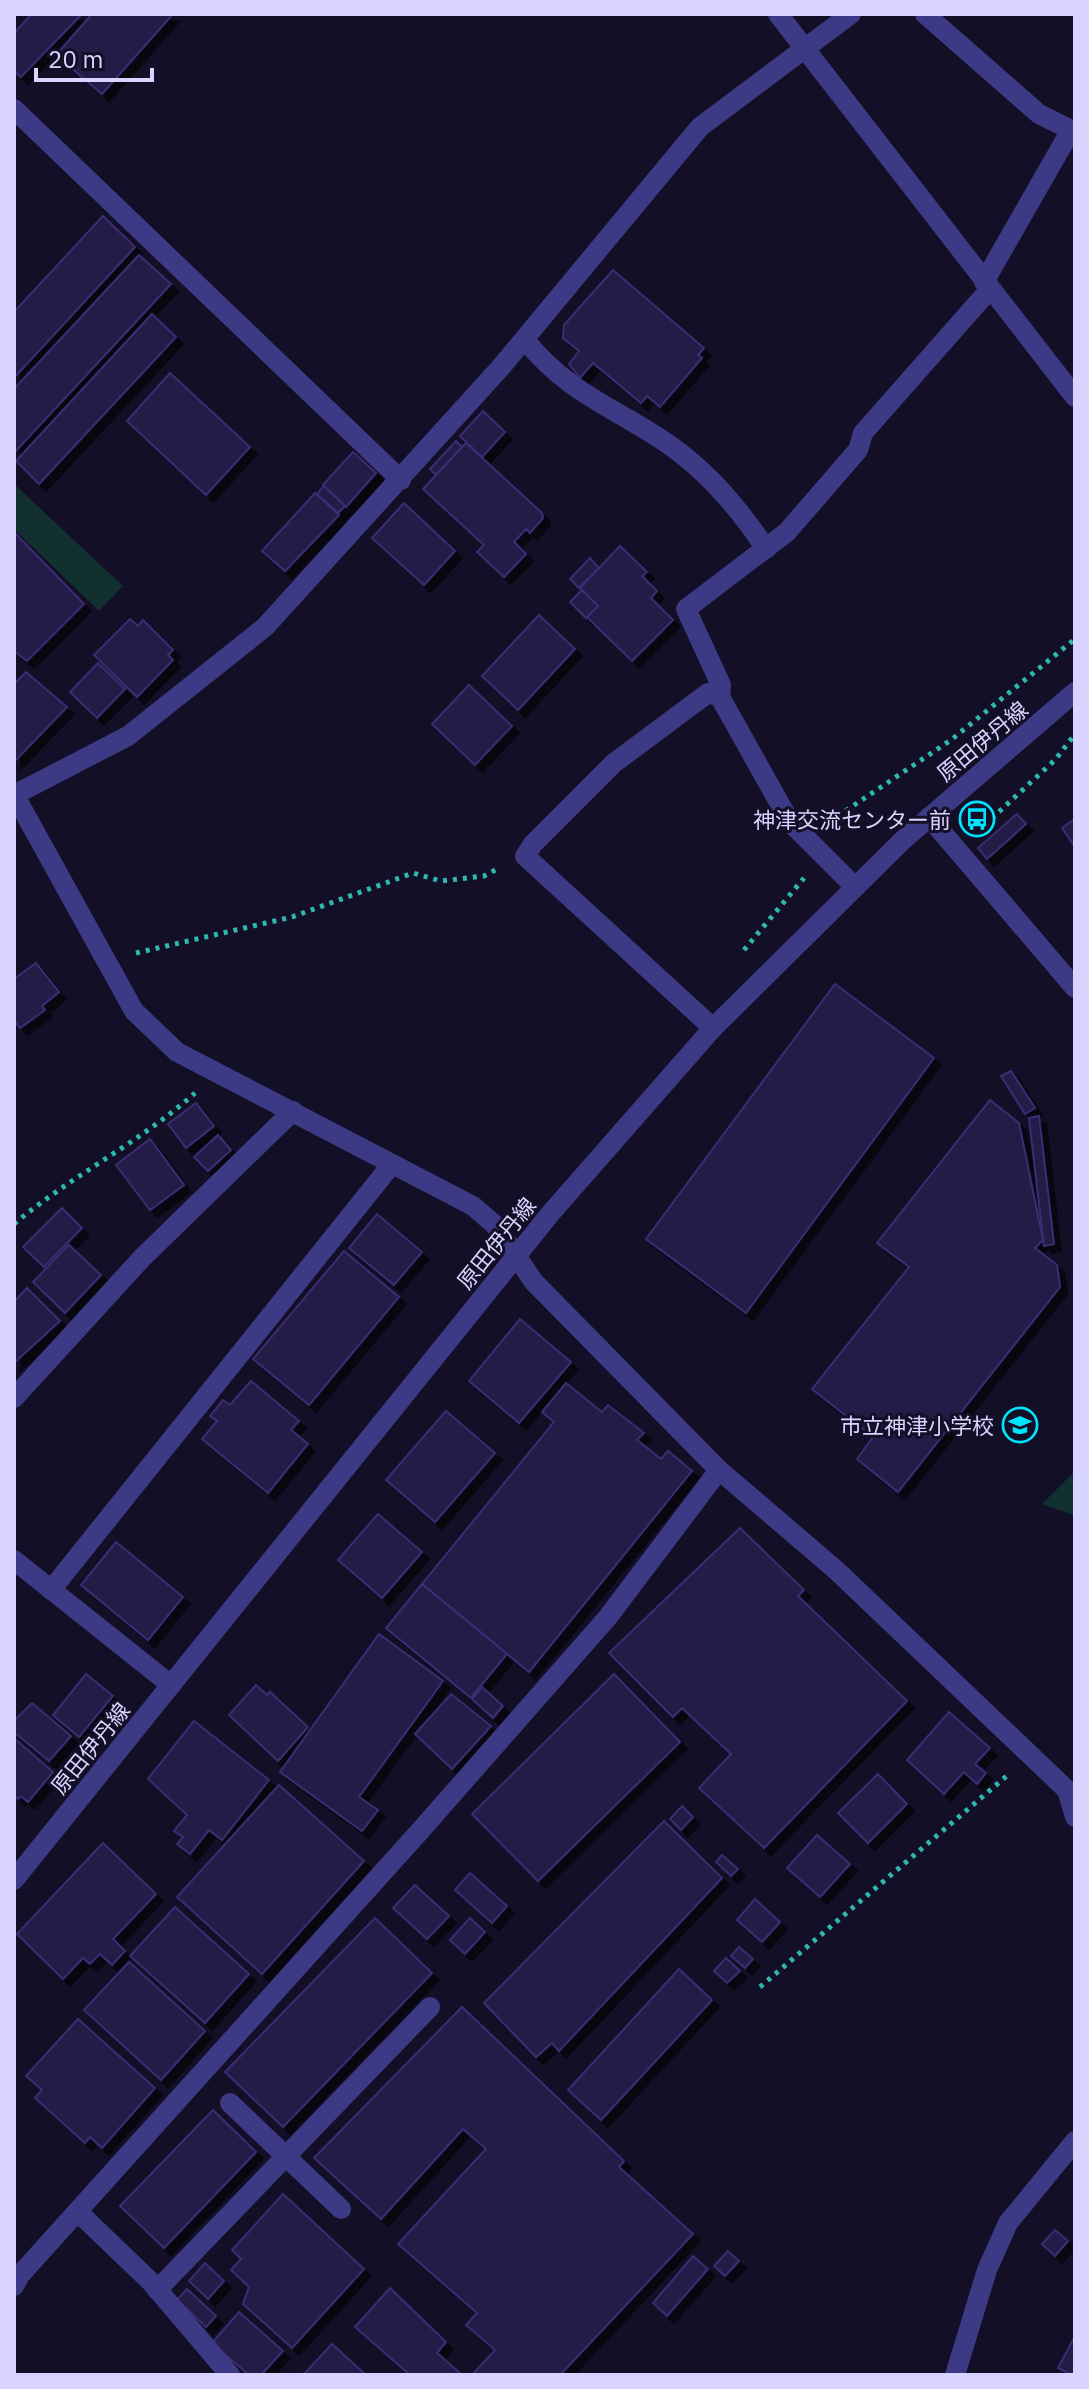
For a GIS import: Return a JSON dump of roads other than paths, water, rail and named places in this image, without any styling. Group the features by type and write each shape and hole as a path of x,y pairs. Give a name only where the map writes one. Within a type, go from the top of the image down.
{"street":[{"path":"778,14 1075,397"},
{"path":"851,14 700,127 525,340 265,627 128,736 14,794 134,1011 177,1052 473,1206 495,1225 534,1282 719,1470 836,1570 1067,1790 1075,1817"},
{"path":"854,886 790,822 720,697 721,685 686,609 787,532 858,450 863,433 987,286 1073,131 1039,114 925,14"},
{"path":"14,109 401,480"},
{"path":"525,340 571,387 658,437 708,475 748,521 766,549"},
{"name":"原田伊丹線","path":"14,1880 516,1256 713,1028 854,886 1075,692"},
{"path":"713,1028 525,856 614,763 708,693 720,697"},
{"path":"929,817 1075,988"},
{"path":"14,1398 142,1258 293,1111"},
{"path":"51,1590 392,1164"},
{"path":"14,2286 20,2275 608,1617 719,1470"},
{"path":"14,1560 171,1685"},
{"path":"157,2290 430,2007"},
{"path":"230,2103 341,2209"},
{"path":"955,2375 987,2270 1008,2223 1075,2141"},
{"path":"78,2212 157,2290 230,2375"}],"place":[{"name":"神津交流センター前","path":"977,819"},
{"name":"市立神津小学校","path":"1020,1425"}]}
